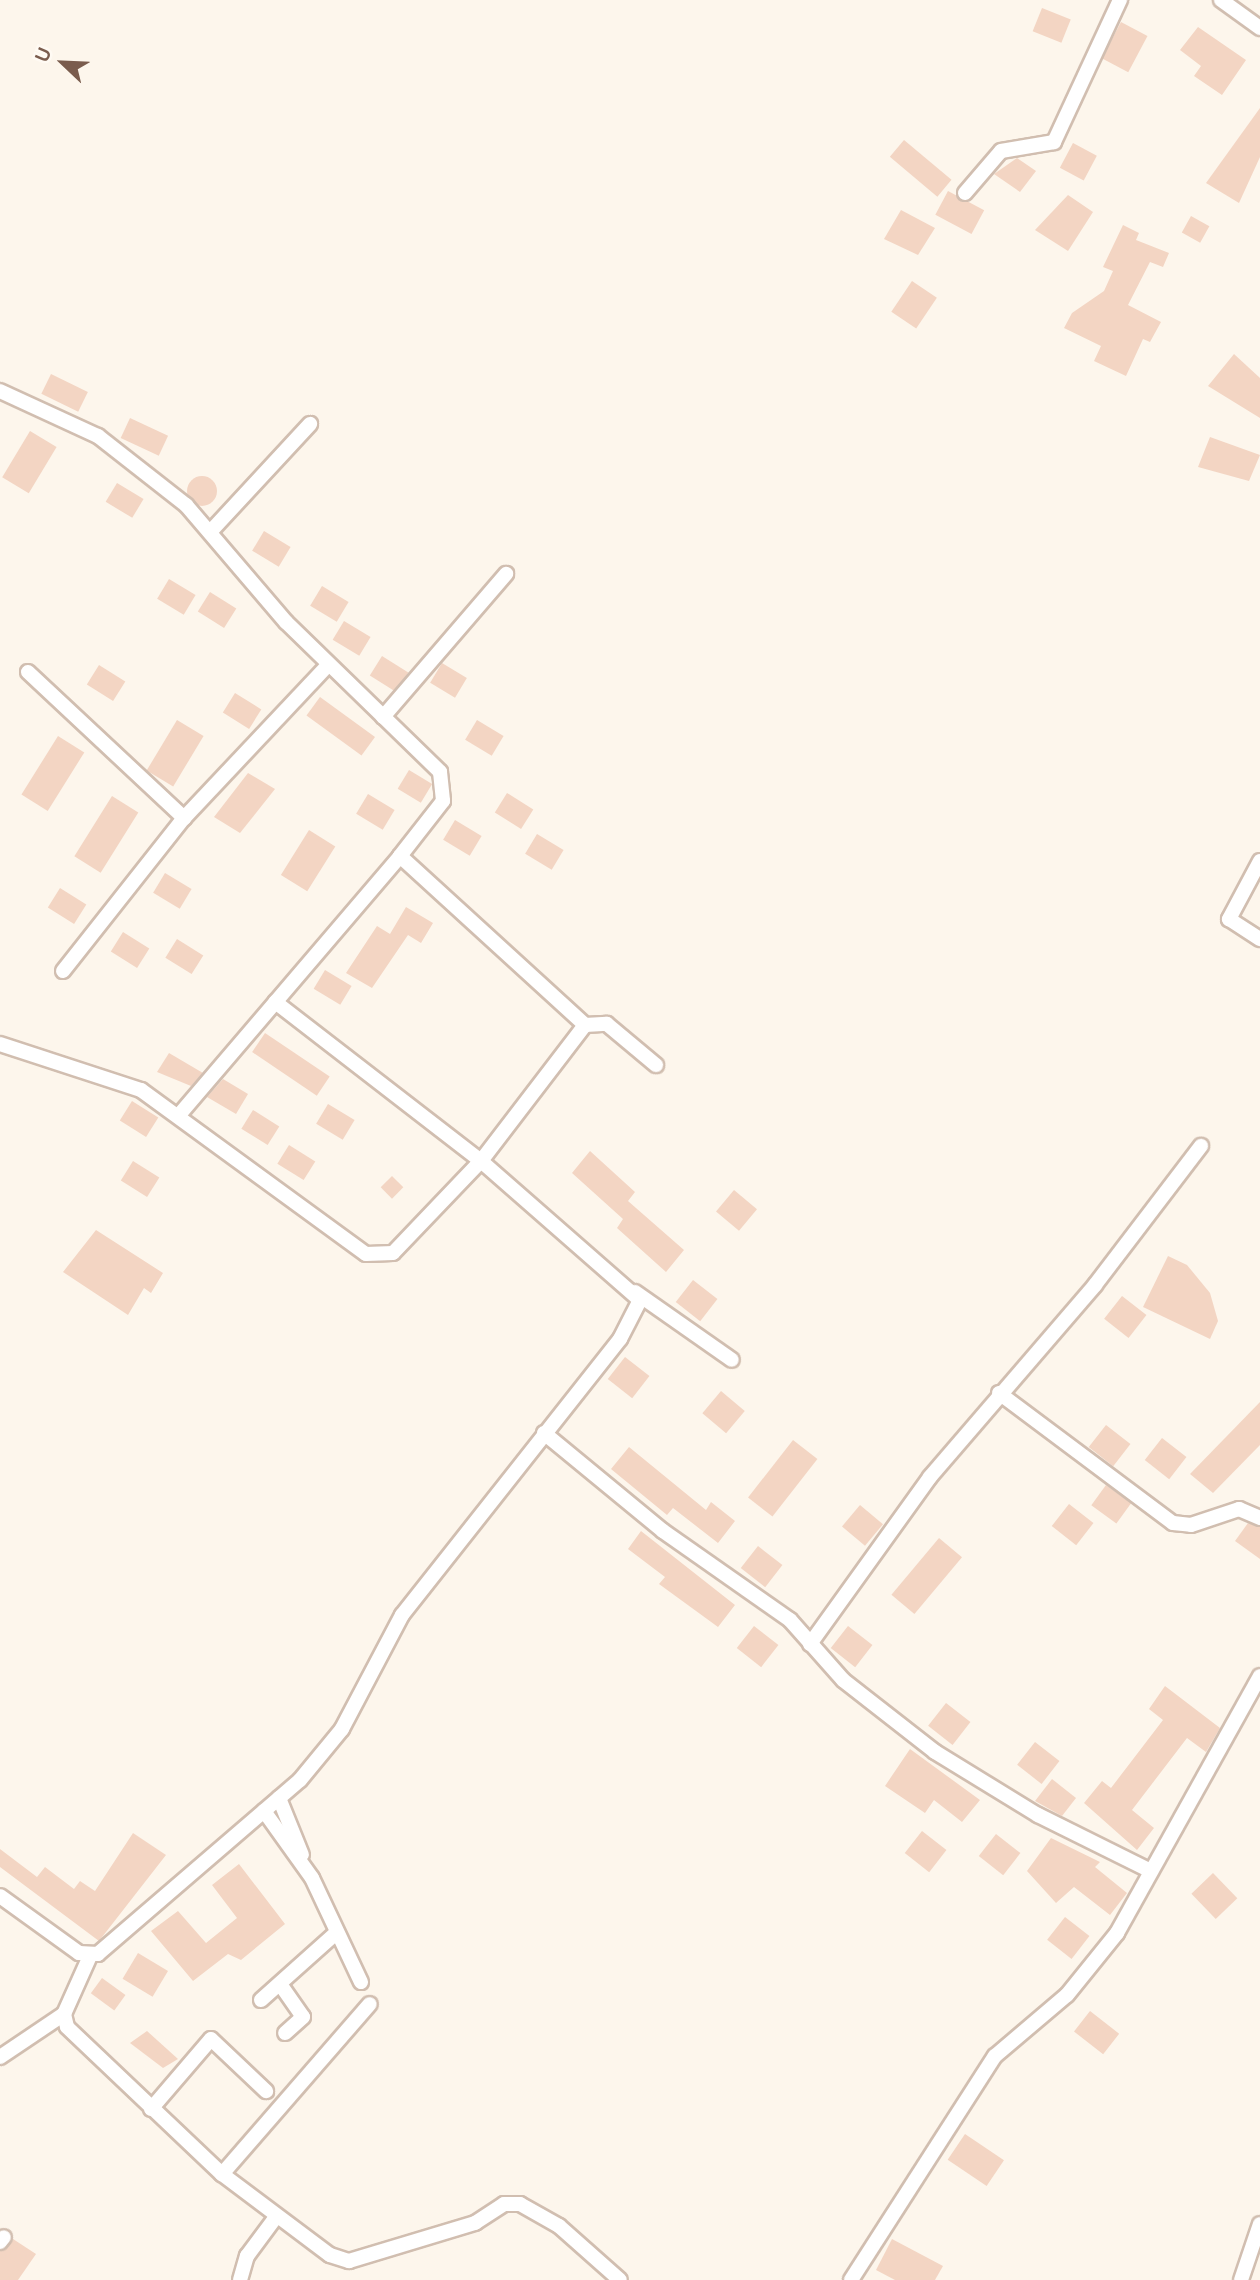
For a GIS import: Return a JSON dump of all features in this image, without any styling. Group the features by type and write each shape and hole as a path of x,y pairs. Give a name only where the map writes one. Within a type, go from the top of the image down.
{"street":[{"path":"965,193 1001,151 1054,142 1120,0"},
{"path":"1221,0 1260,28"},
{"path":"0,391 119,449 211,531 328,665 440,772 447,792 400,856 179,1115"},
{"path":"211,531 310,424"},
{"path":"383,717 506,574"},
{"path":"63,971 184,818 328,665"},
{"path":"28,672 184,818"},
{"path":"400,856 585,1025 607,1024 656,1065"},
{"path":"1260,861 1228,919 1260,939"},
{"path":"275,1002 481,1161 634,1291 732,1360"},
{"path":"0,1044 124,1083 179,1115 377,1256 393,1253 411,1237 481,1161 585,1025"},
{"path":"810,1644 999,1393 1095,1285 1201,1146"},
{"path":"3,2049 64,2014 90,1956 108,1950 279,1798 329,1748 402,1615 633,1321 639,1310 634,1291"},
{"path":"999,1393 1173,1523 1191,1525 1239,1509 1260,1518"},
{"path":"544,1433 663,1531 776,1609 843,1680 934,1752 1038,1815 1149,1870"},
{"path":"851,2280 990,2064 1096,1963 1260,1676"},
{"path":"279,1798 336,1933 361,1982"},
{"path":"264,1811 312,1878"},
{"path":"0,1896 90,1956"},
{"path":"261,2000 336,1933"},
{"path":"279,1984 303,2017 285,2033"},
{"path":"222,2174 370,2004"},
{"path":"64,2014 68,2027 222,2174 276,2217 349,2261 475,2223 504,2204 520,2204 559,2226 620,2280"},
{"path":"151,2109 211,2039 266,2091"},
{"path":"240,2280 247,2256 276,2217"},
{"path":"1241,2280 1260,2224"}],"building":[{"path":"1042,8 1071,20 1061,43 1033,31"},
{"path":"1121,22 1147,36 1128,72 1102,58"},
{"path":"1198,27 1246,60 1222,95 1194,76 1201,66 1180,50"},
{"path":"1260,108 1260,157 1239,203 1206,183"},
{"path":"904,140 951,180 937,197 890,157"},
{"path":"1073,143 1097,156 1084,180 1060,168"},
{"path":"1017,158 1036,171 1020,192 994,174"},
{"path":"948,191 984,210 972,234 935,215"},
{"path":"1068,195 1093,212 1068,251 1035,230"},
{"path":"901,210 935,228 918,255 884,239"},
{"path":"1191,216 1209,226 1200,243 1182,233"},
{"path":"1123,225 1139,233 1136,240 1169,253 1163,267 1150,262 1128,305 1161,322 1150,342 1143,339 1126,376 1094,361 1101,346 1064,328 1072,313 1104,291 1113,271 1103,267"},
{"path":"912,281 937,298 916,328 891,312"},
{"path":"1234,354 1260,378 1260,418 1208,386"},
{"path":"51,374 88,392 78,412 41,394"},
{"path":"130,418 168,436 159,456 121,438"},
{"path":"30,431 57,447 29,493 2,477"},
{"path":"1210,437 1260,455 1249,481 1198,467"},
{"path":"202,476 208,477 216,485 216,497 208,505 202,506 196,505 188,497 187,491 188,485 196,477"},
{"path":"117,483 144,499 132,518 106,502"},
{"path":"264,531 291,547 279,567 252,551"},
{"path":"169,579 196,595 184,615 157,599"},
{"path":"322,586 349,602 337,622 310,606"},
{"path":"210,592 236,608 224,628 198,612"},
{"path":"344,621 371,637 359,656 333,640"},
{"path":"382,656 408,672 396,692 370,676"},
{"path":"442,663 467,678 455,698 430,683"},
{"path":"99,665 125,681 113,701 87,685"},
{"path":"235,693 261,709 249,729 223,713"},
{"path":"320,697 375,737 361,756 306,716"},
{"path":"177,720 204,736 173,787 147,771"},
{"path":"477,720 504,736 492,756 465,740"},
{"path":"58,736 84,752 48,811 21,795"},
{"path":"409,770 432,784 421,803 398,789"},
{"path":"248,773 275,789 240,833 214,817"},
{"path":"507,793 533,809 521,829 495,813"},
{"path":"368,794 395,810 383,830 356,814"},
{"path":"112,796 138,812 101,873 74,856"},
{"path":"455,820 482,836 470,856 443,840"},
{"path":"309,830 335,846 307,891 281,875"},
{"path":"537,834 564,850 552,870 525,854"},
{"path":"165,873 192,889 180,909 153,893"},
{"path":"60,888 86,904 74,924 48,908"},
{"path":"406,907 433,923 421,943 408,935 372,988 346,973 377,926 390,934"},
{"path":"123,932 149,948 137,968 111,952"},
{"path":"177,939 203,955 192,974 165,958"},
{"path":"325,970 352,986 340,1005 314,989"},
{"path":"265,1033 330,1077 317,1096 252,1052"},
{"path":"169,1053 203,1073 191,1086 157,1072"},
{"path":"223,1079 248,1094 236,1114 207,1097"},
{"path":"132,1101 158,1117 146,1137 120,1121"},
{"path":"328,1104 355,1120 343,1140 316,1124"},
{"path":"253,1110 279,1126 268,1145 241,1129"},
{"path":"289,1145 315,1161 304,1180 277,1164"},
{"path":"590,1151 635,1192 628,1201 684,1250 666,1272 617,1228 623,1219 572,1173"},
{"path":"133,1161 159,1177 147,1197 121,1181"},
{"path":"392,1176 403,1187 392,1199 381,1187"},
{"path":"734,1190 757,1209 739,1231 716,1211"},
{"path":"96,1230 163,1273 151,1293 144,1288 128,1315 63,1272"},
{"path":"1168,1256 1187,1265 1210,1293 1218,1321 1210,1339 1143,1307"},
{"path":"693,1280 717,1299 700,1321 676,1302"},
{"path":"1122,1296 1146,1315 1129,1338 1104,1319"},
{"path":"625,1357 649,1376 632,1398 608,1379"},
{"path":"721,1391 745,1411 726,1433 702,1413"},
{"path":"1260,1402 1260,1445 1213,1493 1190,1474"},
{"path":"1106,1425 1130,1444 1113,1466 1089,1447"},
{"path":"1162,1438 1186,1457 1169,1479 1145,1460"},
{"path":"793,1440 817,1459 772,1517 748,1498"},
{"path":"629,1447 706,1510 711,1502 735,1521 718,1543 673,1508 667,1515 611,1469"},
{"path":"1106,1485 1131,1503 1116,1523 1091,1505"},
{"path":"1069,1504 1093,1523 1076,1545 1052,1526"},
{"path":"860,1505 883,1524 865,1546 842,1526"},
{"path":"1248,1523 1260,1527 1260,1559 1235,1541"},
{"path":"641,1531 735,1605 718,1627 659,1584 665,1577 628,1549"},
{"path":"939,1538 962,1557 914,1614 891,1595"},
{"path":"758,1546 782,1565 765,1587 741,1568"},
{"path":"754,1626 778,1645 761,1667 737,1648"},
{"path":"848,1626 872,1645 855,1667 831,1648"},
{"path":"1165,1686 1220,1728 1206,1752 1187,1738 1132,1810 1154,1828 1137,1850 1084,1803 1102,1781 1111,1788 1163,1720 1149,1709"},
{"path":"946,1703 970,1722 953,1745 928,1726"},
{"path":"1035,1742 1059,1761 1042,1784 1017,1765"},
{"path":"910,1749 980,1800 962,1822 934,1800 925,1813 885,1786"},
{"path":"1052,1779 1076,1798 1062,1816 1035,1801"},
{"path":"922,1831 946,1850 929,1872 905,1853"},
{"path":"133,1833 166,1855 99,1941 0,1867 0,1849 37,1877 45,1867 74,1889 80,1881 95,1891"},
{"path":"996,1834 1020,1853 1003,1875 979,1856"},
{"path":"1051,1838 1100,1862 1095,1867 1127,1893 1110,1915 1074,1887 1056,1903 1027,1871"},
{"path":"239,1864 285,1924 241,1960 228,1954 193,1981 151,1931 178,1911 206,1943 237,1918 212,1885"},
{"path":"1213,1873 1237,1898 1216,1919 1191,1894"},
{"path":"1065,1917 1089,1936 1072,1959 1047,1940"},
{"path":"138,1953 168,1971 153,1997 123,1979"},
{"path":"102,1978 125,1995 114,2010 91,1993"},
{"path":"1090,2011 1119,2034 1103,2054 1074,2031"},
{"path":"147,2031 178,2059 163,2068 130,2043"},
{"path":"965,2134 1004,2160 987,2186 948,2160"},
{"path":"13,2239 36,2254 18,2280 0,2280 0,2251"},
{"path":"892,2239 943,2266 935,2280 895,2280 876,2270"}]}
